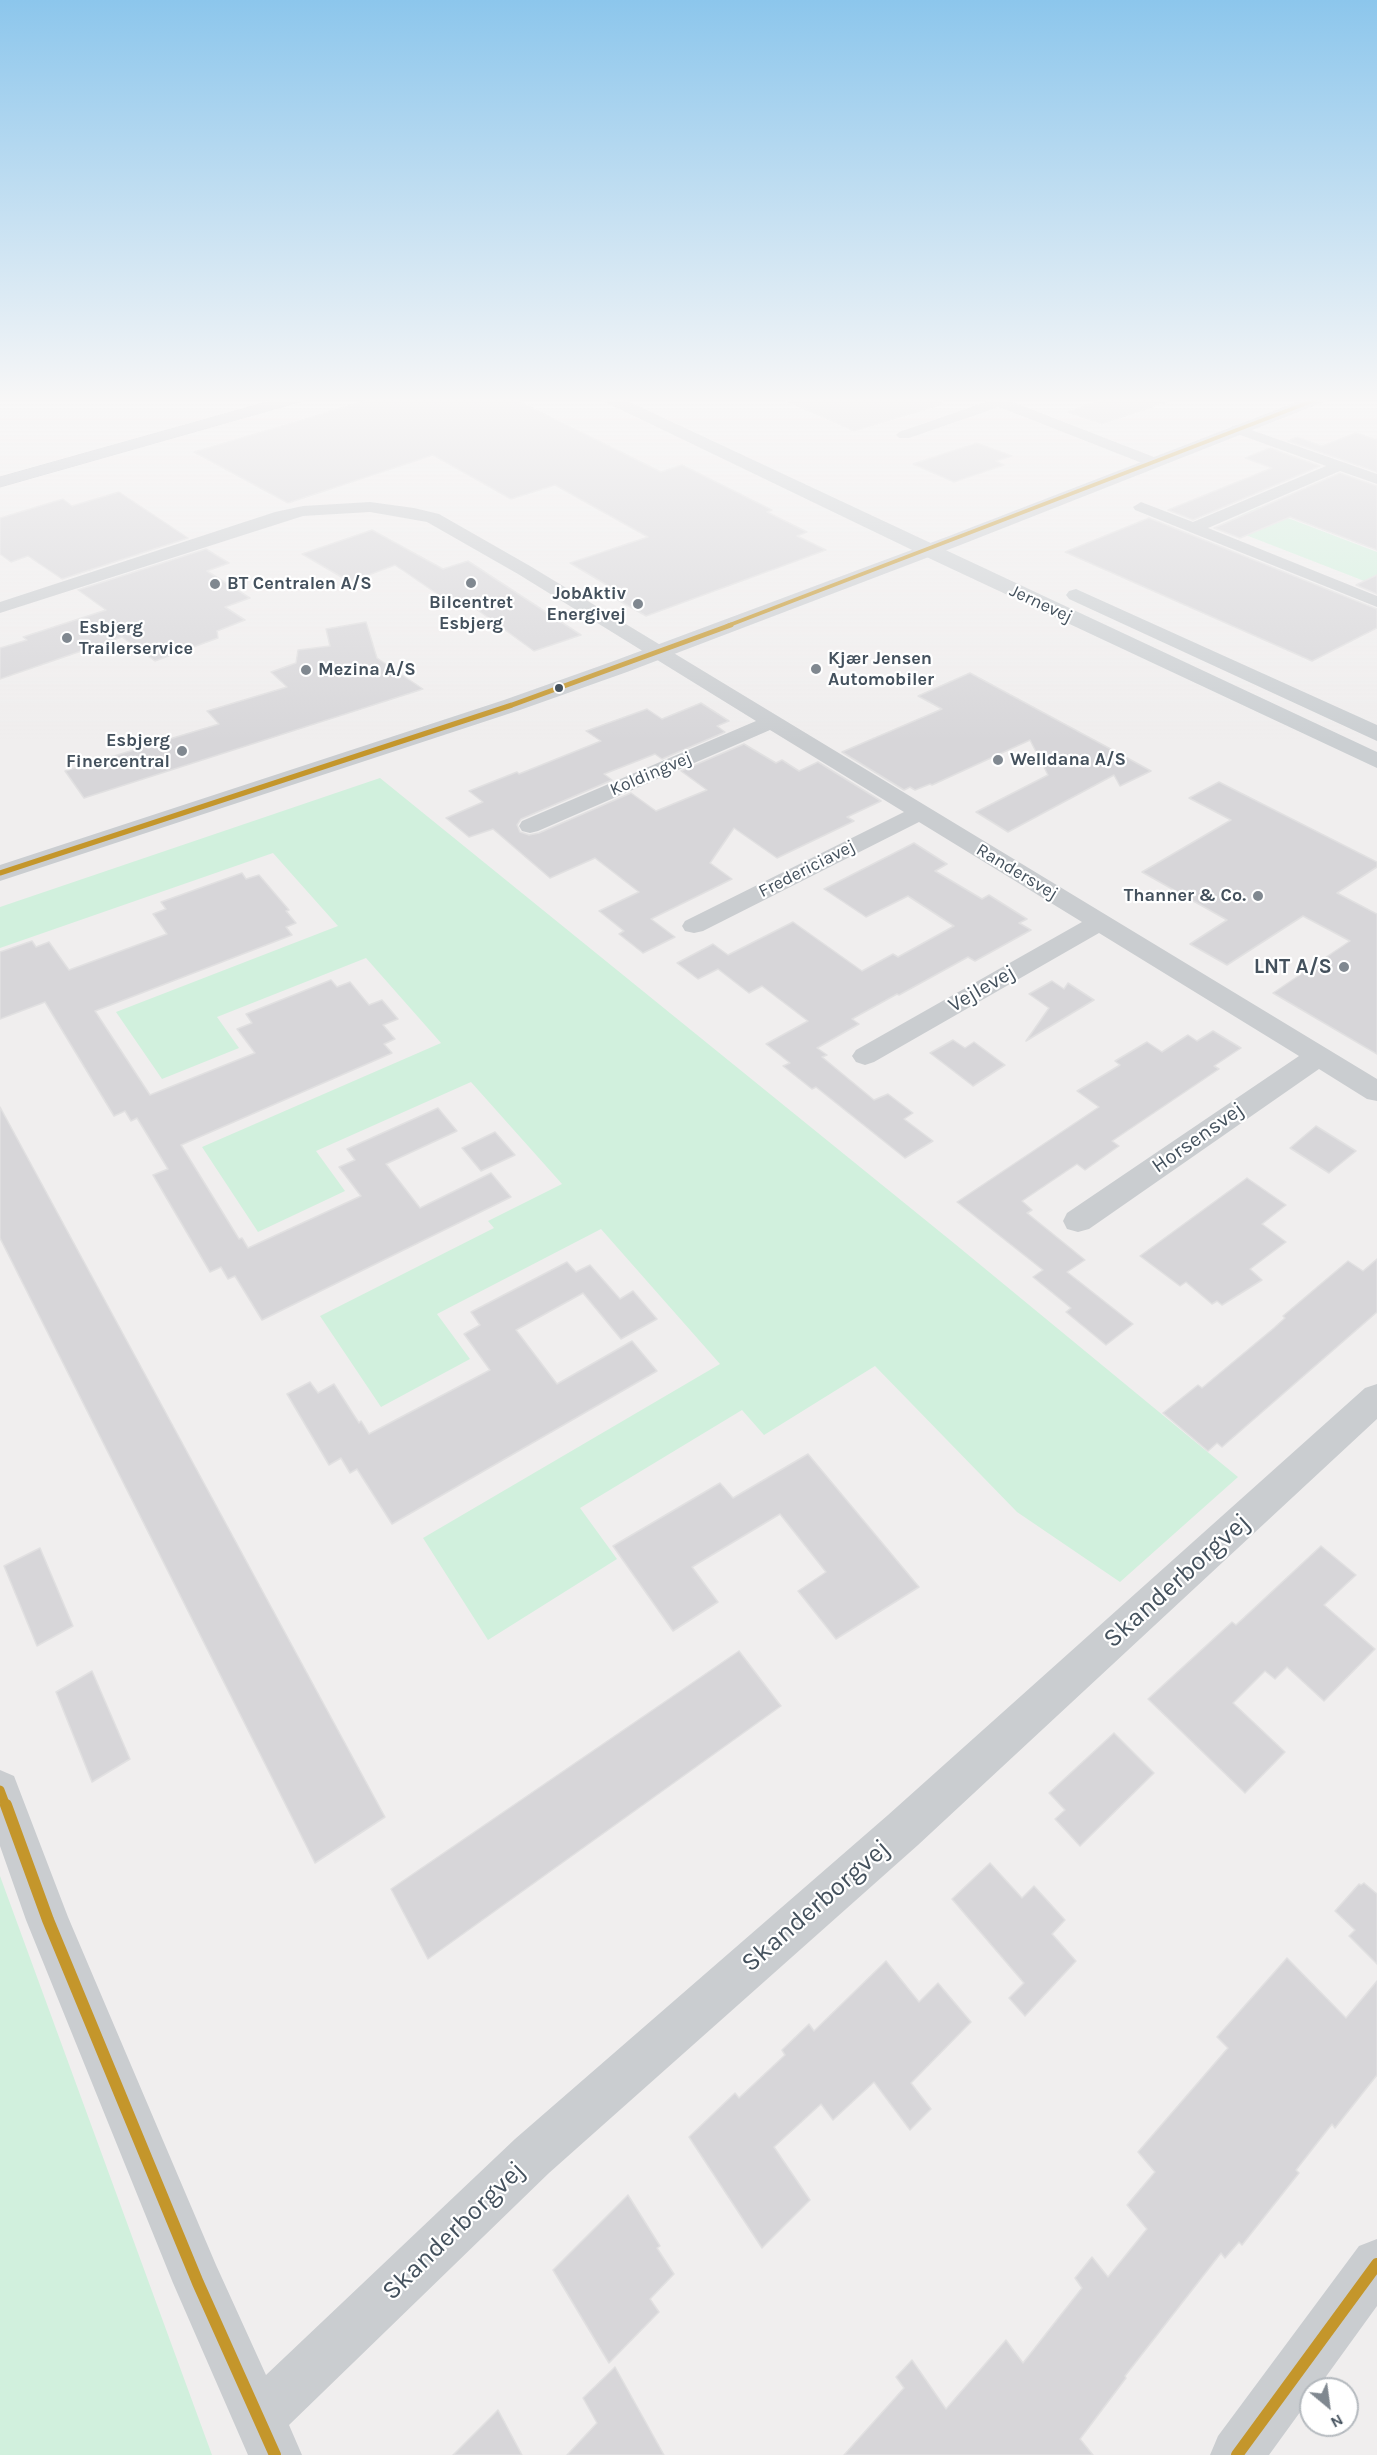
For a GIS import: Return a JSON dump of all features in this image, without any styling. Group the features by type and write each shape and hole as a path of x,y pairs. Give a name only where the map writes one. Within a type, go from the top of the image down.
{"main road":[{"name":"Jernevej","path":"851,513 1377,761"},
{"path":"865,513 931,541 956,540"},
{"path":"930,528 979,550"},
{"path":"929,550 954,550 1002,571 1031,578"},
{"name":"Jernevej","path":"1061,588 1377,734"}],"street":[{"name":"Randersvej","path":"0,608 281,516 300,513"},
{"name":"Randersvej","path":"411,513 448,525 1377,1092"},
{"path":"0,873 502,708 1025,513"},
{"path":"1155,513 1377,602"},
{"path":"1194,528 1230,513"},
{"name":"Koldingvej","path":"530,826 771,723"},
{"name":"Fredericiavej","path":"694,926 920,813"},
{"name":"Vejlevej","path":"865,1056 1099,922"},
{"name":"Horsensvej","path":"1078,1221 1318,1056"},
{"name":"Skanderborgvej","path":"266,2436 532,2156 903,1830 1377,1398"},
{"path":"0,1790 48,1920 198,2283 266,2436"},
{"path":"1237,2455 1377,2264"}],"green space":[{"path":"1247,513 1274,513 1377,552 1377,586 1220,525"},
{"path":"380,778 955,1244 1238,1477 1120,1582 1017,1512 875,1366 764,1435 742,1410 580,1508 617,1559 488,1640 423,1538 720,1364 601,1229 437,1314 470,1359 381,1407 320,1316 494,1228 488,1221 562,1184 471,1082 316,1151 345,1191 258,1232 202,1147 441,1043 366,958 217,1017 239,1048 162,1079 116,1012 338,926 273,853 0,948 0,907"},
{"path":"0,1876 212,2455 0,2455"}],"building":[{"path":"18,513 150,513 188,538 62,579 28,556 11,562 0,554 0,518"},
{"path":"604,513 768,513 807,532 797,536 826,550 646,616 618,600 627,597 570,563 648,537"},
{"path":"1174,513 1210,513 1193,520"},
{"path":"1249,513 1377,513 1377,550 1290,517 1240,538 1214,528"},
{"path":"1149,518 1377,609 1377,628 1312,661 1065,552"},
{"path":"372,530 443,569 468,561 581,635 534,651 461,598 449,602 395,565 350,582 302,554"},
{"path":"206,549 229,563 207,571 250,598 225,607 245,620 217,631 218,638 155,661 122,637 0,679 0,648 27,640 23,637 106,610 78,590"},
{"path":"1377,575 1377,594 1356,585"},
{"path":"366,622 377,658 423,689 84,798 65,771 219,724 207,711 287,687 271,672 296,663 298,650 330,646 326,629"},
{"name":"Welldana A/S","path":"970,673 1151,771 1120,786 1114,775 1008,832 976,812 1048,775 1030,740 932,785 915,790 910,787 904,790 842,752 942,709 918,696"},
{"path":"701,703 729,721 717,726 725,732 662,759 655,754 604,774 612,780 521,819 517,825 520,832 529,835 539,833 631,793 656,811 707,790 681,771 744,744 776,763 782,760 799,771 818,762 881,801 847,817 854,821 777,858 734,828 710,863 732,879 651,919 675,937 643,953 619,934 624,931 599,911 639,892 595,858 550,878 493,829 469,837 446,818 483,802 469,791 517,772 519,774 601,741 586,731 647,709 662,719"},
{"name":"Thanner & Co.","path":"1219,782 1377,862 1377,867 1337,893 1377,914 1377,1054 1273,993 1350,941 1303,916 1227,965 1190,944 1227,920 1142,872 1231,820 1189,798"},
{"path":"914,843 947,864 935,871 982,899 989,895 1027,919 1019,923 1031,930 975,961 968,957 899,995 897,994 852,1019 859,1024 817,1048 827,1055 822,1057 874,1100 888,1094 913,1113 904,1119 933,1141 905,1158 816,1087 812,1089 783,1066 790,1063 766,1044 808,1021 762,986 749,993 718,969 698,979 677,963 713,944 728,955 793,922 862,971 893,954 898,957 954,926 908,896 866,917 824,889"},
{"path":"242,873 246,879 259,875 289,910 286,911 296,923 286,927 292,935 95,1011 150,1095 255,1053 237,1029 252,1023 246,1014 331,980 337,987 350,982 369,1005 382,1000 398,1019 383,1025 395,1039 384,1044 392,1053 181,1145 239,1239 242,1238 248,1248 361,1196 339,1167 355,1160 347,1149 438,1108 457,1131 386,1164 420,1208 491,1173 511,1197 262,1320 235,1276 228,1279 221,1267 210,1272 153,1175 168,1169 137,1118 131,1121 125,1111 114,1116 45,1002 0,1019 0,952 32,941 36,947 49,942 69,970 167,934 153,914 166,909 161,902"},
{"path":"1052,981 1064,989 1068,983 1094,1000 1026,1041 1049,1008 1029,994"},
{"path":"1213,1031 1241,1048 1214,1066 1219,1069 1112,1141 1119,1146 1085,1170 1077,1164 1022,1201 1032,1210 1027,1213 1085,1260 1067,1272 1133,1324 1106,1345 1066,1312 1071,1308 1033,1277 1043,1270 957,1202 1099,1107 1077,1091 1120,1065 1115,1061 1147,1042 1162,1052 1188,1035 1197,1041"},
{"path":"953,1040 965,1048 974,1042 1005,1065 973,1086 930,1053"},
{"path":"0,1107 385,1817 315,1863 0,1238"},
{"path":"1316,1126 1356,1151 1329,1173 1290,1148"},
{"path":"495,1132 515,1155 481,1171 462,1148"},
{"path":"1247,1178 1286,1205 1262,1224 1286,1242 1250,1269 1262,1280 1222,1305 1217,1301 1212,1304 1186,1282 1180,1286 1140,1256"},
{"path":"1377,1259 1377,1312 1222,1447 1217,1443 1208,1451 1163,1413 1198,1385 1202,1388 1274,1328 1285,1318 1283,1316 1348,1261 1363,1271"},
{"path":"567,1262 576,1272 590,1265 620,1299 633,1291 657,1319 621,1339 583,1293 516,1330 557,1384 632,1341 657,1371 392,1524 357,1469 350,1473 341,1458 329,1465 287,1394 310,1382 318,1393 334,1384 359,1423 361,1421 369,1434 490,1370 464,1334 480,1325 471,1312"},
{"path":"808,1454 919,1587 836,1639 798,1591 826,1572 780,1514 692,1567 718,1602 673,1631 613,1546 720,1483 733,1498"},
{"path":"1321,1546 1356,1575 1324,1605 1375,1649 1324,1701 1287,1667 1275,1679 1265,1671 1233,1703 1285,1752 1245,1793 1148,1699 1232,1622 1236,1625"},
{"path":"40,1548 73,1626 37,1646 4,1566"},
{"path":"739,1651 781,1706 428,1959 391,1889"},
{"path":"92,1671 130,1759 92,1782 56,1692"},
{"path":"1114,1733 1154,1773 1080,1846 1055,1819 1065,1810 1049,1793"},
{"path":"990,1863 1022,1898 1034,1886 1065,1920 1052,1934 1076,1961 1025,2016 1009,1998 1024,1983 952,1899"},
{"path":"1364,1883 1377,1894 1377,1964 1349,1936 1355,1930 1335,1911 1359,1884"},
{"path":"1287,1958 1346,2018 1377,1981 1377,2075 1335,2128 1332,2124 1296,2170 1299,2173 1242,2245 1239,2242 1225,2258 1221,2253 1125,2376 1126,2378 1080,2439 1093,2455 844,2455 904,2388 896,2377 912,2360 946,2409 1006,2340 1023,2363 1082,2288 1075,2278 1092,2257 1108,2277 1147,2229 1127,2205 1155,2172 1138,2152 1228,2048 1217,2037"},
{"path":"886,1961 919,2002 938,1983 971,2022 911,2083 931,2109 910,2130 874,2082 833,2120 821,2104 774,2147 810,2200 762,2248 689,2137 735,2093 739,2098 785,2055 782,2050 809,2024 814,2031"},
{"path":"628,2195 660,2246 657,2248 674,2274 650,2299 659,2312 609,2363 553,2270"},
{"path":"615,2367 664,2455 567,2455 597,2423 583,2398"},
{"path":"498,2410 522,2455 453,2455"}],"transit line":[{"path":"0,873 512,705 619,667 1026,513"},
{"path":"0,1790 48,1920 198,2283 275,2455"},
{"path":"1237,2455 1377,2264"}],"place":[{"name":"Bilcentret Esbjerg","path":"471,583"},
{"name":"BT Centralen A/S","path":"215,584"},
{"name":"JobAktiv Energivej","path":"638,604"},
{"name":"Esbjerg Trailerservice","path":"67,638"},
{"name":"Kjær Jensen Automobiler","path":"816,669"},
{"name":"Mezina A/S","path":"306,670"},
{"name":"Esbjerg Finercentral","path":"182,751"},
{"name":"Welldana A/S","path":"998,760"},
{"name":"Thanner & Co.","path":"1258,896"},
{"name":"LNT A/S","path":"1344,967"}]}
